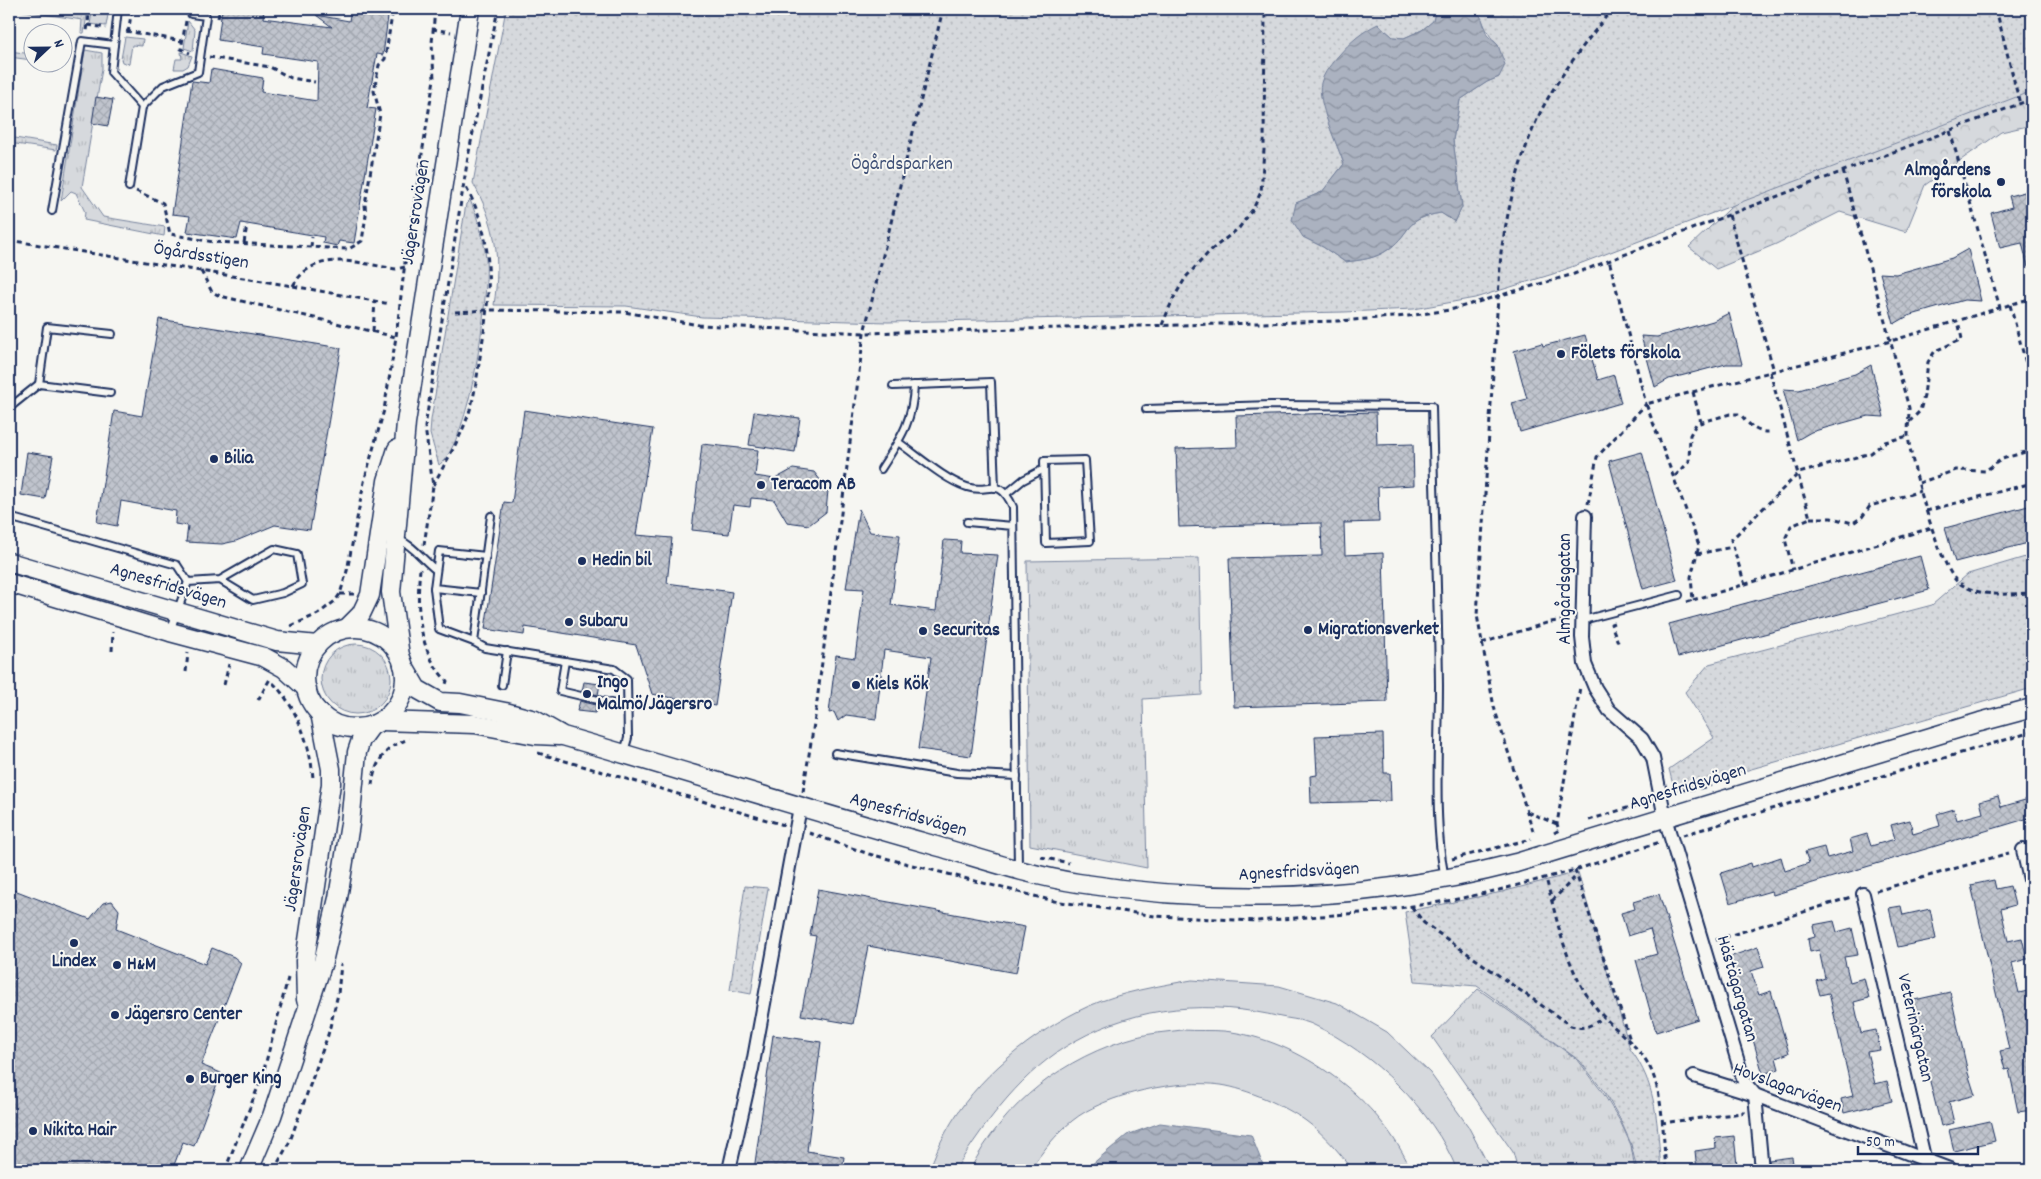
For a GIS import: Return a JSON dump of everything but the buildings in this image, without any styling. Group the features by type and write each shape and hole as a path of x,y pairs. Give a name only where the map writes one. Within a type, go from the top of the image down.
{"main road":[{"name":"Jägersrovägen","path":"402,661 391,592 398,539 406,423 470,9"},
{"name":"Jägersrovägen","path":"348,628 361,614 370,595 387,481 406,423"},
{"name":"Agnesfridsvägen","path":"9,562 277,641 318,645"},
{"path":"9,583 170,632 272,660 307,689"},
{"path":"348,628 358,628 378,634 394,647 402,661 405,678 399,703 377,723 358,728 345,727 331,722 314,706 307,689 306,671 318,645 326,637 348,628"},
{"name":"Agnesfridsvägen","path":"402,661 418,689 440,702 460,703 535,720 563,736 624,754 802,799 1018,860 1075,883 1139,892 1223,898 1353,892 1445,879 1516,862 2032,708"},
{"name":"Jägersrovägen","path":"306,1012 306,961 331,784 331,769 320,713"},
{"name":"Jägersrovägen","path":"249,1170 272,1116 323,962 338,898 350,824 357,752 361,740 377,723"},
{"name":"Agnesfridsvägen","path":"377,723 475,724 535,735 563,736"}],"street":[{"name":"Almgårdsgatan","path":"1585,516 1582,636 1585,664 1595,688 1609,710 1642,739 1653,758 1664,818"},
{"path":"729,1170 752,1069 802,799"},
{"name":"Hästägargatan","path":"1664,818 1744,1082 1755,1095 1762,1170"},
{"path":"2023,850 2032,888"},
{"name":"Veterinärgatan","path":"1863,894 1926,1166"},
{"name":"Hovslagarvägen","path":"1694,1076 1755,1095 1926,1166 1952,1170"}],"lane":[{"path":"118,9 111,72 142,107"},
{"path":"129,188 142,107 163,86 198,72 206,16 189,13"},
{"path":"52,211 82,41 114,46"},
{"path":"9,408 39,384 47,327 112,334"},
{"path":"893,386 991,382 995,488"},
{"path":"39,384 110,393"},
{"path":"881,468 898,442 911,416 914,385"},
{"path":"1146,409 1271,405 1432,406 1442,861 1445,879"},
{"path":"898,442 964,486 970,488 995,488 1006,494 1013,506 1018,860"},
{"path":"1085,460 1090,541 1046,543 1044,470 1044,461 1085,460"},
{"path":"1006,494 1023,480 1044,470"},
{"path":"474,642 491,516"},
{"path":"9,517 177,565 188,582"},
{"path":"967,522 1013,526"},
{"path":"398,539 412,545 421,559 436,570"},
{"path":"188,582 220,580 274,549 297,554 302,584 284,593 253,600 220,580"},
{"path":"486,556 439,551 434,588 440,629 485,648 614,668 627,679 628,738 624,754"},
{"path":"170,632 188,582"},
{"path":"434,588 481,593"},
{"path":"1583,620 1679,595"},
{"path":"502,685 507,651"},
{"path":"564,660 560,691 628,707"},
{"path":"835,753 957,773 1017,776"}],"path":[{"path":"84,9 89,15 85,42"},
{"path":"132,9 127,32 182,41"},
{"path":"129,188 163,203 170,234 213,242 350,249 362,241 366,215 365,205 380,114 374,91 379,65 385,59 393,9"},
{"path":"277,641 281,630 318,614 340,594 347,571 364,482 380,427 396,337 434,79 432,28 435,9"},
{"path":"465,186 475,202 485,234 489,267 488,310 470,411 433,486 425,427 465,186 498,9"},
{"path":"802,799 815,717 864,333 943,9"},
{"path":"1162,325 1172,299 1186,277 1210,250 1239,228 1253,209 1261,192 1264,150 1265,9"},
{"path":"1533,831 1494,707 1477,615 1502,252 1509,204 1542,110 1567,68 1612,9"},
{"path":"1996,9 2020,104"},
{"path":"189,13 181,49 192,54"},
{"path":"88,25 106,28"},
{"path":"432,28 452,32"},
{"path":"209,56 270,67 290,78 315,82"},
{"path":"455,312 488,310 624,312 699,325 864,333 1338,321 1408,316 1450,310 1574,274 2032,99"},
{"path":"1950,131 2000,308"},
{"path":"1843,170 1882,319 1891,341 1909,408 1908,436 1926,511 1948,573 1962,584 1981,593 2032,593"},
{"path":"1729,215 1810,518"},
{"path":"244,243 247,226"},
{"path":"311,247 312,237"},
{"name":"Ögårdsstigen","path":"9,240 293,286 390,304"},
{"path":"1609,260 1646,404 1675,476 1699,545 1691,577 1693,600"},
{"path":"293,286 298,276 308,268 326,261 354,262 396,269 405,267"},
{"path":"202,271 212,292 220,296 396,337"},
{"path":"1585,516 1597,457 1646,404 1891,341 2032,298"},
{"path":"373,331 375,301"},
{"path":"2010,305 2032,385"},
{"path":"1908,422 1920,411 1924,396 1928,362 1931,356 1935,351 1962,339 1958,320"},
{"path":"1692,392 1701,422"},
{"path":"1675,476 1689,462 1690,434 1696,424 1730,414 1740,414 1752,428 1762,432 1769,432"},
{"path":"1745,585 1731,540 1799,473 1871,453 1885,442 1908,436"},
{"path":"1920,483 1956,470 1985,471 2002,459 2032,450"},
{"path":"1926,511 2032,483"},
{"path":"1794,570 1784,539 1791,526 1810,518 1832,518 1853,523 1862,517 1870,506 1921,491"},
{"path":"1684,603 1931,528"},
{"path":"1697,554 1733,547"},
{"path":"1482,643 1550,622 1583,620"},
{"path":"1619,645 1612,624 1620,621"},
{"path":"112,651 113,629"},
{"path":"186,672 188,651"},
{"path":"258,700 270,679 272,660"},
{"path":"224,685 229,664"},
{"path":"270,679 281,691 301,729 310,756 313,787"},
{"path":"1544,836 1559,830 1557,824 1581,682"},
{"path":"1604,1017 1590,1026 1581,1028 1571,1026 1424,923 1412,907 1523,884 1574,870 1671,839 2032,732"},
{"path":"793,787 802,799"},
{"path":"802,799 811,793"},
{"path":"1527,812 1557,824"},
{"path":"1442,861 1536,838"},
{"path":"862,852 865,844"},
{"path":"1018,860 1074,864"},
{"path":"1574,870 1631,1042"},
{"path":"1552,902 1576,876"},
{"path":"1522,878 1523,884"},
{"path":"1547,882 1574,974 1584,992 1604,1017 1639,1050 1652,1070 1658,1094 1666,1170"},
{"path":"225,1170 262,1077 280,1012 288,969"},
{"path":"1661,1123 1742,1114 1755,1095"}],"green space":[{"path":"11,9 81,9 87,15 84,33 81,33 82,20"},
{"path":"88,9 109,9 106,26 90,24 92,14"},
{"name":"Ögårdsparken","path":"506,9 1436,9 1433,21 1422,30 1404,38 1393,37 1378,24 1325,114 1344,164 1322,192 1296,203 1303,237 1323,247 1345,262 1379,255 1397,243 1414,222 1420,219 1441,213 1455,222 1462,207 1453,140 1460,100 1487,82 1499,77 1498,45 1488,32 1476,9 2032,9 2032,91 1553,274 1475,298 1414,309 888,322 702,317 626,306 494,305 497,272 495,242 487,213 473,183"},
{"path":"2032,9 2032,125 2001,132 1925,185 1906,232 1840,212 1776,244 1716,269 1689,247 1802,140"},
{"path":"188,21 195,30 193,51 184,48"},
{"path":"125,37 143,39 142,46 132,45 129,64 122,62 121,59"},
{"path":"85,50 102,53 102,69 82,187 103,217 165,227 164,236 84,220 85,212 76,193 71,191 61,201"},
{"path":"9,51 22,53 22,59 9,57"},
{"path":"181,52 192,56 188,66 183,69 174,69 176,59 182,59"},
{"path":"9,137 57,145 56,150 9,143"},
{"path":"470,200 476,214 486,259 481,335 469,400 460,428 450,451 439,465 430,434 431,420 466,204"},
{"path":"2032,555 2032,688 1689,787 1676,786 1672,781 1669,769 1714,738 1685,692 1709,664 1932,605 1968,574"},
{"path":"1199,558 1202,695 1143,699 1147,868 1030,845 1027,561"},
{"path":"363,644 376,650 385,659 389,665 391,679 389,693 381,704 370,712 349,714 342,712 331,704 323,693 321,672 323,665 331,654 342,646"},
{"path":"1578,872 1630,1049 1646,1077 1651,1092 1657,1122 1661,1170 1637,1170 1631,1144 1620,1119 1605,1093 1580,1061 1477,986 1415,981 1405,912 1502,892"},
{"path":"745,886 768,888 751,994 730,990"},
{"path":"1192,980 1279,986 1337,1003 1387,1032 1430,1073 1468,1126 1491,1170 1457,1170 1433,1126 1398,1085 1378,1067 1336,1037 1302,1021 1254,1012 1201,1008 1175,1009 1150,1013 1099,1029 1075,1041 1038,1067 1007,1098 955,1170 929,1170 946,1132 972,1093 1007,1058 1027,1043 1068,1016 1101,1001 1140,990"},
{"path":"1478,989 1578,1060 1603,1093 1620,1121 1631,1145 1635,1170 1518,1170 1513,1152 1432,1037"},
{"path":"1182,1030 1224,1031 1253,1036 1281,1046 1309,1060 1335,1077 1359,1097 1380,1120 1397,1144 1411,1170 1353,1170 1319,1132 1287,1109 1265,1098 1231,1087 1185,1084 1144,1090 1123,1096 1086,1111 1060,1132 1030,1170 970,1170 1000,1124 1018,1104 1061,1070 1110,1045 1142,1036"}],"water":[{"path":"1436,9 1476,9 1482,19 1487,35 1498,45 1505,65 1499,77 1487,82 1460,100 1453,140 1462,207 1455,222 1441,213 1420,219 1414,222 1397,243 1384,252 1368,258 1345,262 1323,247 1303,237 1292,220 1296,203 1322,192 1344,164 1324,112 1320,91 1322,79 1343,50 1367,30 1378,24 1393,37 1404,38 1422,30 1433,21"},
{"path":"1160,1123 1251,1135 1265,1170 1085,1170 1127,1135"}],"place":[{"name":"Almgårdens förskola","path":"2001,182"},
{"name":"Fölets förskola","path":"1561,354"},
{"name":"Bilia","path":"214,459"},
{"name":"Teracom AB","path":"761,485"},
{"name":"Hedin bil","path":"582,561"},
{"name":"Subaru","path":"569,622"},
{"name":"Migrationsverket","path":"1308,630"},
{"name":"Securitas","path":"923,631"},
{"name":"Kiels Kök","path":"856,685"},
{"name":"Ingo Malmö/Jägersro","path":"587,694"},
{"name":"Lindex","path":"74,943"},
{"name":"H&M","path":"117,965"},
{"name":"Jägersro Center","path":"115,1015"},
{"name":"Burger King","path":"190,1079"},
{"name":"Nikita Hair","path":"33,1131"}]}
